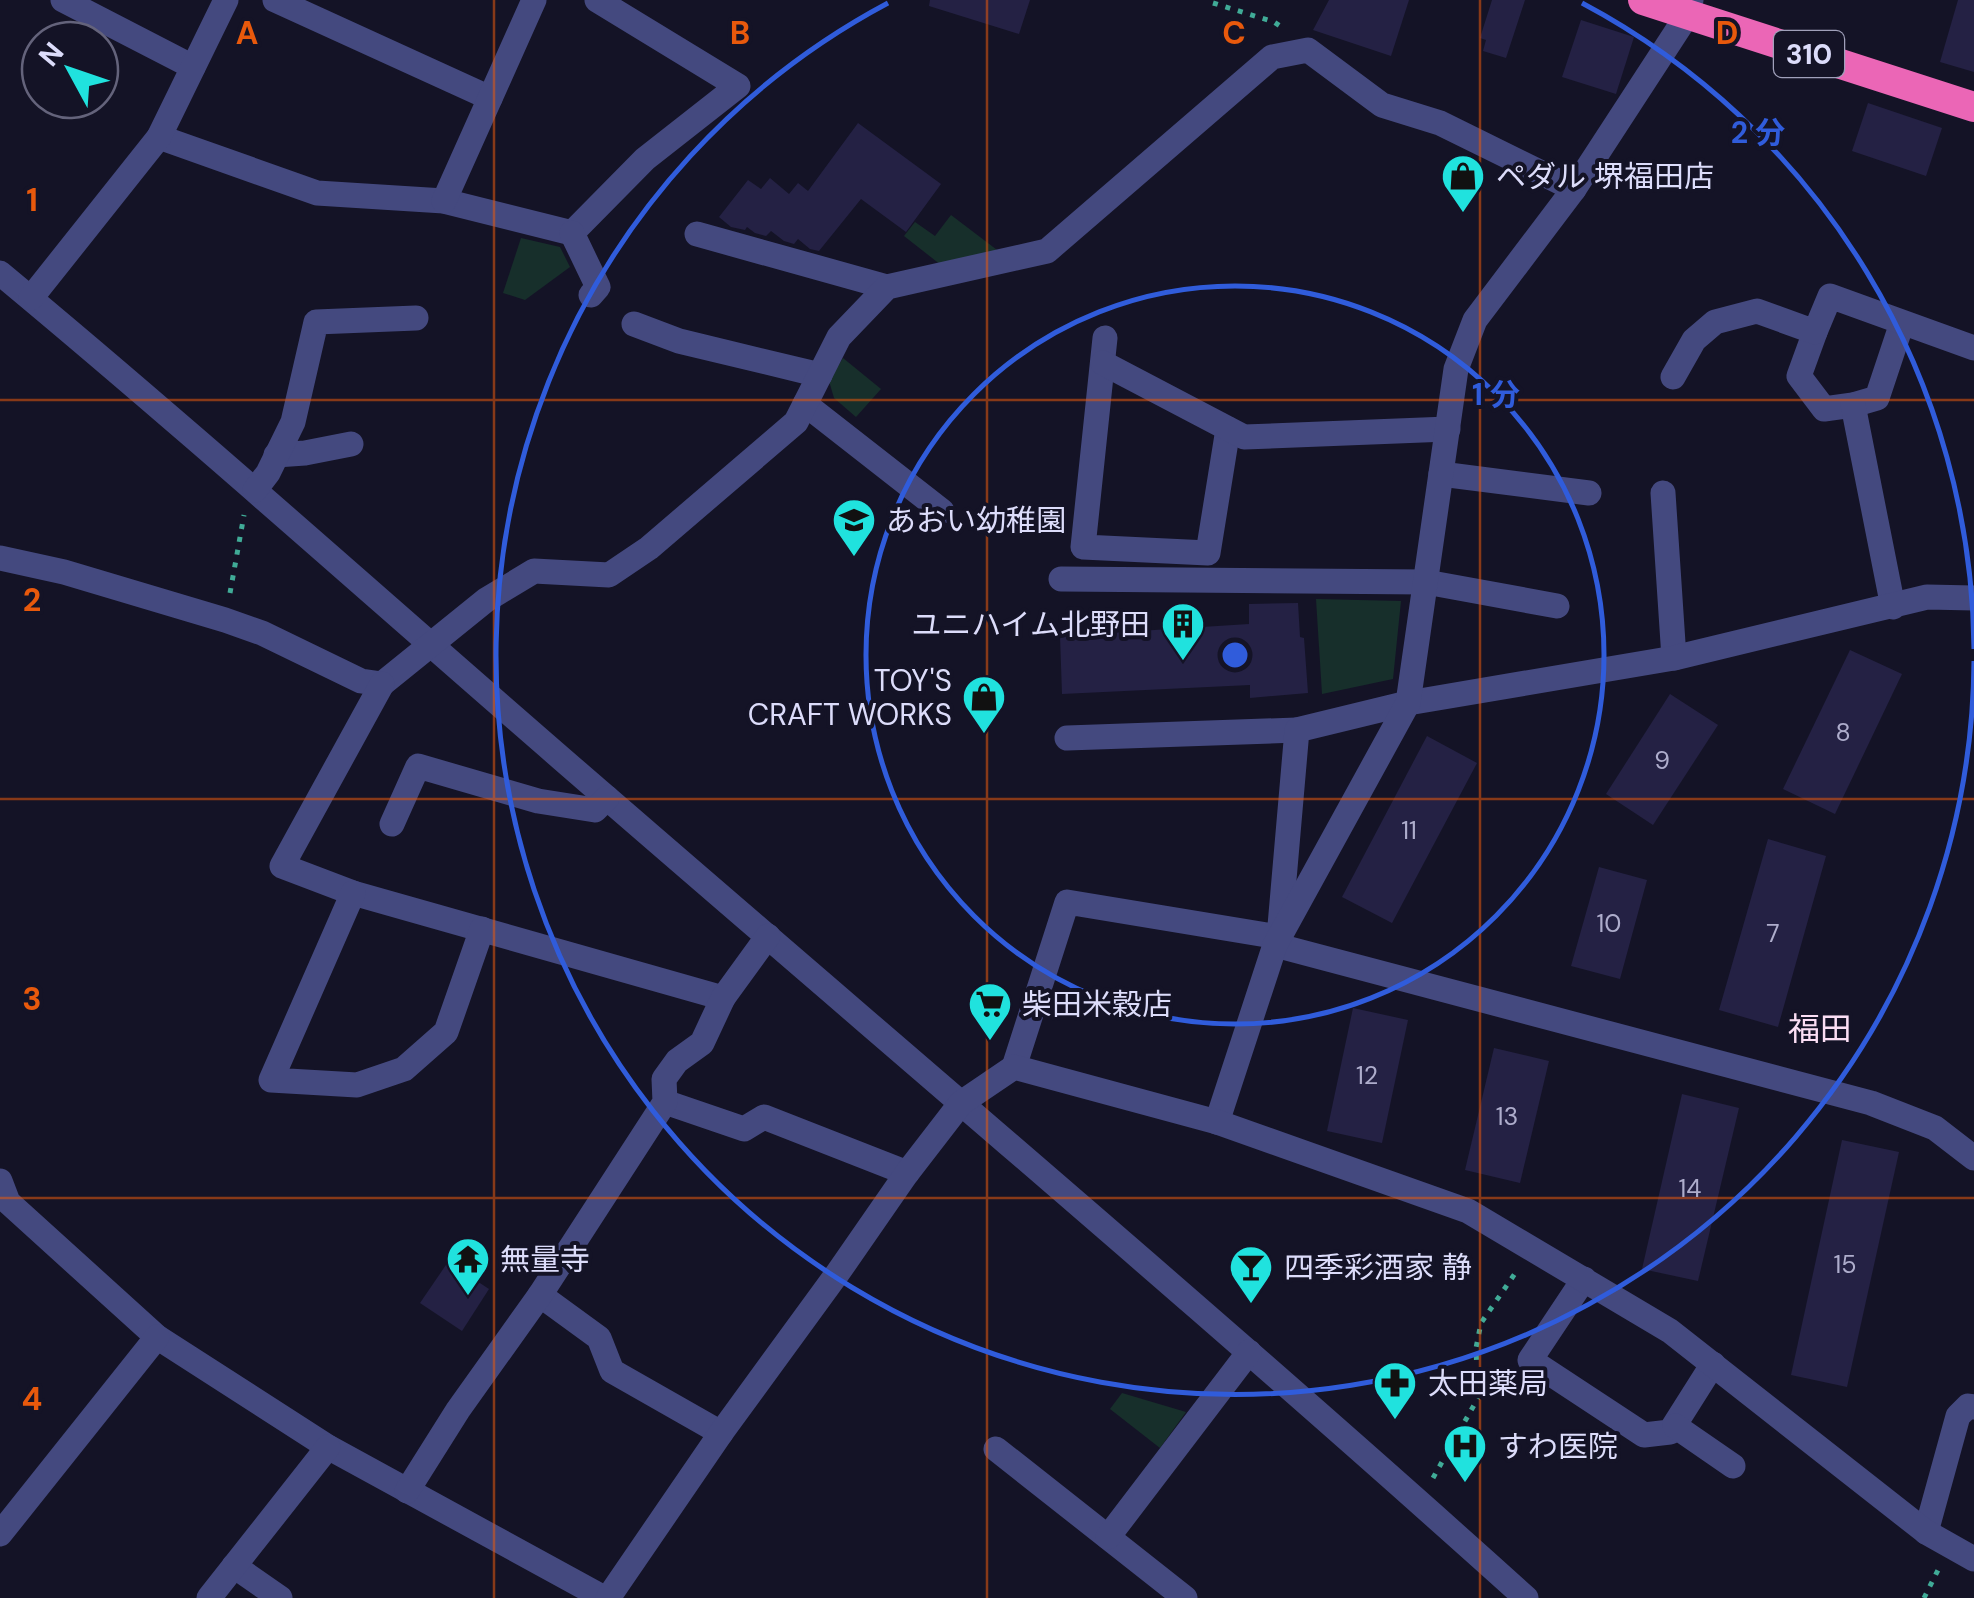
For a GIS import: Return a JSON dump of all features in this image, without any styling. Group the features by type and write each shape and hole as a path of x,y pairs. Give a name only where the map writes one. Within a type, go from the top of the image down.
{"highway":[{"name":"310","path":"1643,0 1689,7 1974,107"}],"street":[{"path":"64,0 193,67"},
{"path":"31,298 159,137 226,0"},
{"path":"276,0 490,98"},
{"path":"444,201 534,0"},
{"path":"572,232 645,158 738,86 596,0"},
{"path":"1217,1122 1277,941 1408,704 1456,369 1475,320 1574,190 1689,7"},
{"path":"697,234 886,287 1047,250 1272,57 1308,50 1382,105 1440,123 1574,190"},
{"path":"159,137 317,193 444,201 572,232"},
{"path":"572,232 598,287 591,296"},
{"path":"0,272 1249,1352 1526,1598"},
{"path":"723,998 353,893 282,866 382,684 486,600 534,571 608,575 649,548 796,422 838,337 886,287"},
{"path":"1902,322 1877,398 1824,409 1799,376 1830,296 1902,322 1974,348"},
{"path":"1673,376 1694,340 1715,322 1756,311 1815,332"},
{"path":"255,490 293,422 316,322 416,318"},
{"path":"634,324 679,341 820,375"},
{"path":"1228,429 1208,553 1083,547 1104,350 1244,438 1448,429"},
{"path":"805,404 942,511"},
{"path":"1854,405 1894,607"},
{"path":"276,455 351,444"},
{"path":"1441,474 1589,493"},
{"path":"1663,493 1674,658"},
{"path":"0,558 64,572 225,620 262,633 362,681 382,684"},
{"path":"1061,578 1426,582 1556,606"},
{"path":"1067,738 1297,730 1408,704 1674,658 1927,597 1974,598"},
{"path":"1277,941 1297,730"},
{"path":"392,824 418,766 538,801 595,810 607,798"},
{"path":"353,893 272,1080 357,1086 404,1069 446,1032 482,930"},
{"path":"0,1181 8,1202 157,1336 328,1447 606,1598 960,1103 1014,1067 1067,902 1277,941 1872,1102 1934,1128 1974,1158"},
{"path":"407,1490 665,1102 664,1079 677,1061 702,1043 723,998 768,936"},
{"path":"1014,1067 1217,1122 1468,1210 1670,1331 1926,1532 1974,1559"},
{"path":"665,1102 744,1128 764,1117 907,1173"},
{"path":"1584,1279 1530,1360 1644,1434 1670,1432 1713,1364"},
{"path":"540,1295 599,1338 612,1371 721,1433"},
{"path":"0,1534 157,1336"},
{"path":"1108,1537 1249,1352"},
{"path":"1926,1532 1958,1416 1968,1406 1974,1406"},
{"path":"1674,1426 1733,1466"},
{"path":"209,1598 328,1447"},
{"path":"996,1450 1185,1598"},
{"path":"234,1566 280,1598"}],"path":[{"path":"1213,3 1263,18"},
{"path":"225,620 246,502 255,490"},
{"path":"1418,1501 1478,1398 1476,1348 1481,1323 1532,1249"}],"green space":[{"path":"951,215 1001,253 941,265 904,236 915,222 935,236"},
{"path":"521,238 560,247 570,267 525,300 503,293"},
{"path":"843,358 881,389 856,417 834,398 829,381"},
{"path":"1316,599 1401,601 1393,679 1322,694"},
{"path":"1122,1393 1186,1412 1160,1448 1110,1409"}],"building":[{"path":"930,0 1030,0 1019,34 929,6"},
{"path":"1329,0 1409,0 1391,56 1313,30"},
{"path":"1492,0 1525,0 1506,58 1483,51 1486,40 1480,38"},
{"path":"1958,0 1974,0 1974,72 1940,62"},
{"path":"1581,20 1634,37 1616,94 1562,77"},
{"path":"1868,103 1942,128 1926,176 1852,151"},
{"path":"858,123 941,184 906,232 861,199 819,251 798,239 794,244 784,241 771,231 766,236 747,227 731,227 719,217 748,180 761,189 770,178 789,194 798,183 808,191"},
{"name":"ユニハイム北野田","path":"1298,603 1308,693 1250,698 1250,685 1062,694 1060,636 1249,624 1249,604"},
{"path":"1850,650 1902,674 1835,814 1783,789"},
{"path":"1670,694 1718,725 1653,825 1606,794"},
{"path":"1427,736 1477,763 1392,923 1342,897"},
{"path":"1768,839 1826,856 1778,1027 1719,1010"},
{"path":"1599,867 1647,880 1620,979 1571,966"},
{"path":"1353,1008 1408,1020 1382,1143 1327,1131"},
{"path":"1494,1048 1549,1061 1520,1183 1465,1170"},
{"path":"1682,1094 1739,1108 1698,1281 1642,1269"},
{"path":"1842,1140 1899,1152 1847,1387 1791,1375"},
{"path":"448,1262 489,1289 462,1331 420,1303"}],"place":[{"name":"ペダル 堺福田店","path":"1463,214"},
{"name":"あおい幼稚園","path":"854,558"},
{"name":"ユニハイム北野田","path":"1183,662"},
{"name":"TOY'S CRAFT WORKS","path":"984,735"},
{"name":"柴田米穀店","path":"990,1042"},
{"name":"無量寺","path":"468,1297"},
{"name":"四季彩酒家 静","path":"1251,1305"},
{"name":"太田薬局","path":"1395,1421"},
{"name":"すわ医院","path":"1465,1484"}],"district":[{"name":"福田","path":"1820,1029"}]}
